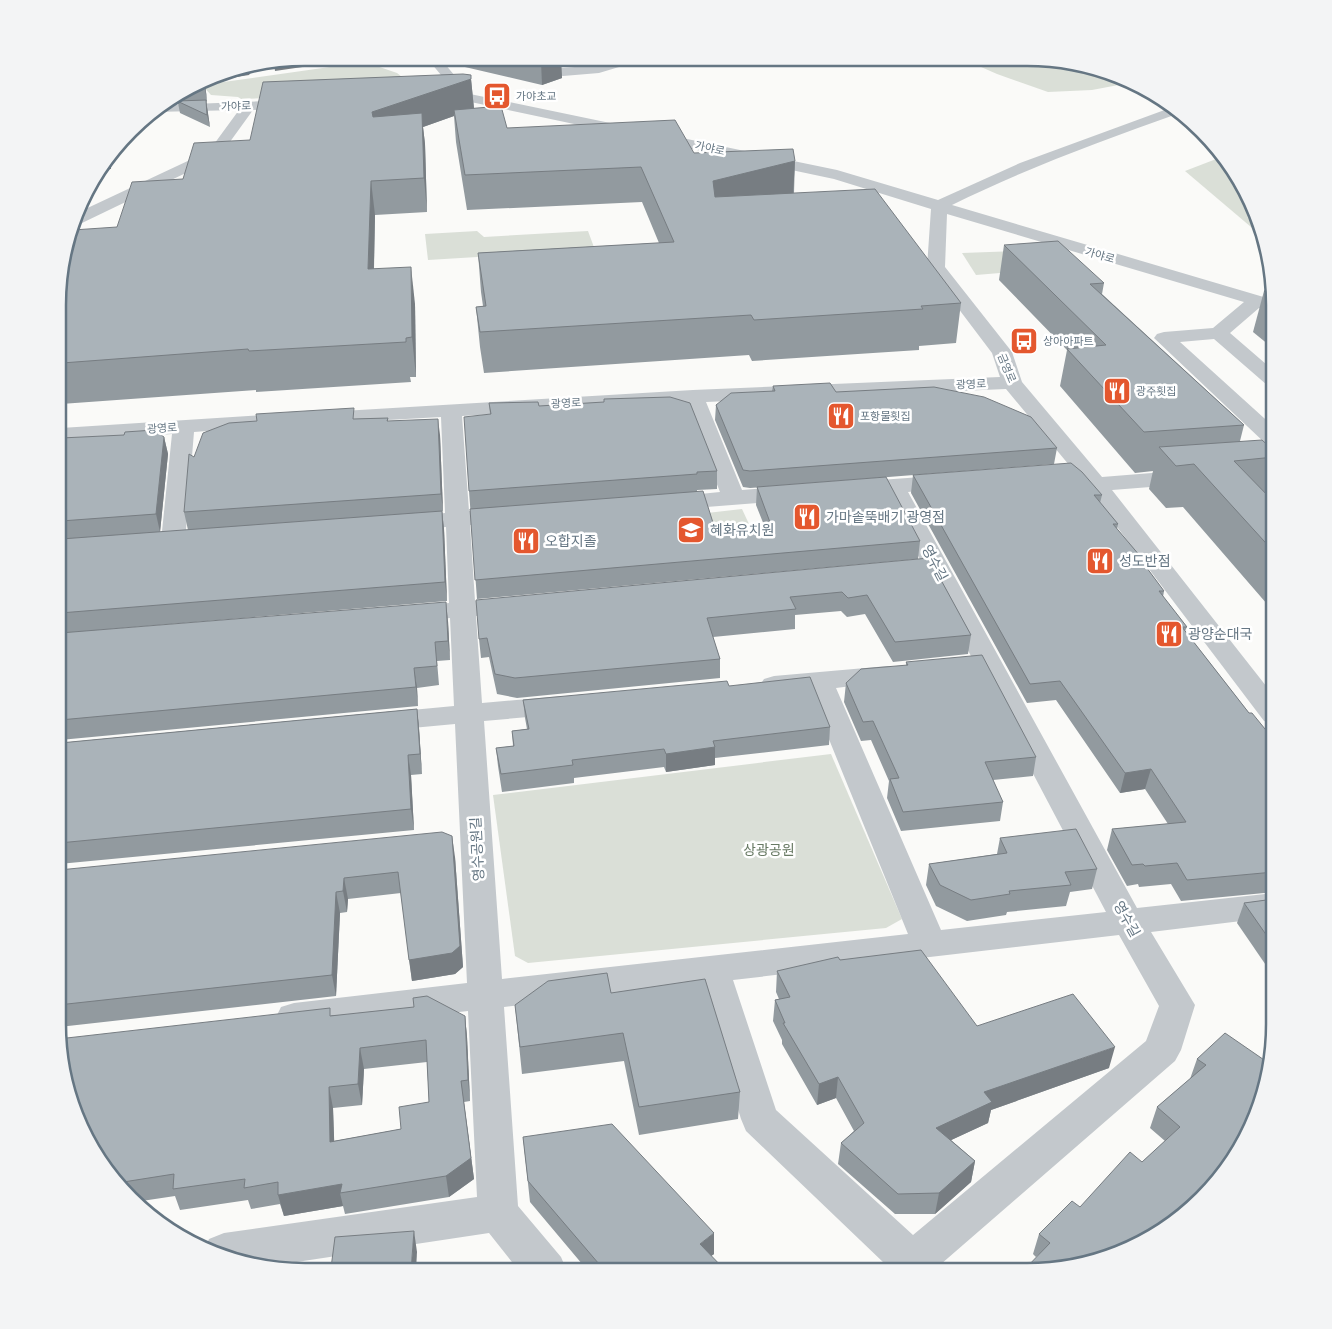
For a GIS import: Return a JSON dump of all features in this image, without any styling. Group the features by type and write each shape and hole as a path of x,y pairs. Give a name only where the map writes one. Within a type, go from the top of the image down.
{"street":[{"path":"439,66 466,96"},
{"path":"535,66 562,72 599,69 609,66"},
{"name":"가야로","path":"426,98 466,96 837,175 969,217 1265,303"},
{"name":"가야로","path":"171,109 308,103"},
{"path":"83,217 214,154 249,106"},
{"path":"939,206 972,188 1066,150 1168,113"},
{"name":"금영로","path":"939,206 936,267 1002,352 1012,382 1091,477 1266,705"},
{"path":"1265,303 1218,333 1164,338 1266,432"},
{"path":"1218,333 1266,374"},
{"name":"광영로","path":"66,435 693,396 1012,382"},
{"path":"693,396 734,498"},
{"name":"영수공원길","path":"451,410 469,714 461,837 486,994 498,1213"},
{"path":"173,540 184,426"},
{"path":"1018,476 1215,475"},
{"path":"645,505 970,480"},
{"name":"영수길","path":"893,486 922,568 974,665 1177,1005 1162,1050 911,1263"},
{"path":"389,524 527,514"},
{"path":"384,616 542,603"},
{"path":"751,687 913,671"},
{"path":"820,681 929,943"},
{"path":"352,725 586,703"},
{"path":"257,1021 1266,906"},
{"path":"712,970 760,1119 904,1263"},
{"path":"236,1252 498,1213 539,1263"}],"green space":[{"path":"337,66 377,66 397,73 420,91 412,93 241,99 238,97 211,95 205,88 218,83"},
{"path":"979,66 1058,68 1088,74 1120,85 1092,90 1048,92"},
{"path":"1215,159 1234,186 1253,229 1185,171"},
{"path":"477,231 484,237 588,231 595,250 428,260 425,234"},
{"path":"1017,251 1035,270 976,275 962,253"},
{"path":"742,509 755,537 719,541 707,513"},
{"name":"상광공원","path":"831,754 902,919 886,928 528,963 515,956 493,795"}],"building":[{"path":"471,75 471,79 372,112 373,117 422,113 424,178 371,181 368,269 411,267 412,337 406,338 406,342 249,351 248,349 66,363 68,274 79,230 117,227 132,182 183,179 194,143 250,140 263,82"},
{"path":"206,100 207,115 180,102"},
{"path":"501,106 507,128 675,120 694,153 793,149 795,161 713,181 715,197 875,189 961,303 921,306 923,309 754,320 751,315 480,332 476,307 486,306 478,253 674,242 641,167 465,175 454,110"},
{"path":"1058,241 1104,283 1090,284 1244,425 1144,432 1067,349 1106,345 1004,245"},
{"path":"830,383 836,392 934,387 984,397 1031,417 1057,448 743,470 716,405 731,393 775,391 773,386"},
{"path":"670,397 690,403 717,471 469,491 464,417 491,414 489,403 538,402 539,406 604,402 604,399"},
{"path":"354,408 353,419 388,418 387,421 438,419 441,494 184,512 189,454 194,457 203,433 229,423 257,421 256,414"},
{"path":"154,430 164,437 156,514 66,521 66,438 124,435 125,432"},
{"path":"1262,440 1266,444 1266,458 1234,461 1266,494 1266,543 1194,464 1176,466 1159,447"},
{"path":"1071,463 1082,472 1102,495 1094,495 1118,524 1113,524 1140,556 1138,556 1164,591 1159,591 1187,627 1182,627 1249,713 1252,713 1266,730 1266,873 1187,880 1177,863 1145,866 1143,864 1132,865 1112,829 1186,822 1151,769 1125,773 1060,681 1030,684 913,475"},
{"path":"886,477 920,541 475,580 470,509 703,491 715,529 771,525 757,487"},
{"path":"442,511 445,582 66,613 66,539"},
{"path":"929,558 971,635 895,642 867,595 848,598 842,592 790,597 796,609 707,618 720,659 515,678 495,674 487,638 479,639 476,600"},
{"path":"446,602 448,641 435,642 437,666 414,668 416,687 66,719 66,633"},
{"path":"982,655 1036,757 985,762 1003,802 903,812 890,779 899,778 873,721 863,722 846,683 861,669 908,665 906,662"},
{"path":"810,677 830,727 713,741 715,747 666,754 664,749 572,760 573,765 501,774 496,748 514,746 512,731 529,729 523,700 727,681 729,686"},
{"path":"417,709 420,754 408,755 411,809 66,842 66,742"},
{"path":"1076,829 1097,869 1065,872 1071,885 1009,891 1010,894 971,900 940,885 929,864 1007,853 1000,838"},
{"path":"442,832 452,836 460,946 452,953 409,960 398,872 344,878 343,891 336,892 332,975 66,1004 66,869"},
{"path":"1266,900 1266,935 1244,903"},
{"path":"921,950 977,1026 1073,994 1115,1047 984,1092 992,1102 936,1128 975,1161 939,1193 898,1194 841,1143 864,1123 838,1077 819,1084 783,1023 785,1023 775,1000 790,997 777,971 838,957 840,960"},
{"path":"607,973 611,993 705,979 740,1092 639,1107 623,1033 520,1047 515,1005 548,981"},
{"path":"427,996 465,1016 468,1080 461,1081 471,1158 446,1176 340,1193 342,1184 278,1195 278,1182 244,1188 245,1179 173,1189 174,1174 126,1182 98,1143 84,1115 74,1085 68,1055 67,1038 330,1008 330,1016 414,1007 413,998","holes":["426,1040 429,1102 399,1107 401,1129 330,1142 329,1087 358,1084 360,1048"]},
{"path":"1225,1033 1263,1059 1258,1085 1248,1115 1234,1143 1216,1169 1196,1193 1146,1231 1118,1245 1088,1255 1058,1261 1031,1263 1050,1243 1039,1234 1072,1201 1080,1207 1130,1152 1142,1162 1180,1127 1157,1107 1206,1065 1197,1059"},
{"path":"612,1124 714,1233 700,1244 718,1263 598,1263 528,1181 523,1137"},
{"path":"414,1231 412,1263 332,1263 335,1237"}],"place":[{"name":"가야초교","path":"497,96"},
{"name":"상아아파트","path":"1024,341"},
{"name":"광주횟집","path":"1117,391"},
{"name":"포항물횟집","path":"841,416"},
{"name":"가마솥뚝배기 광영점","path":"807,517"},
{"name":"혜화유치원","path":"691,530"},
{"name":"오합지졸","path":"526,541"},
{"name":"성도반점","path":"1100,561"},
{"name":"광양순대국","path":"1169,634"}]}
